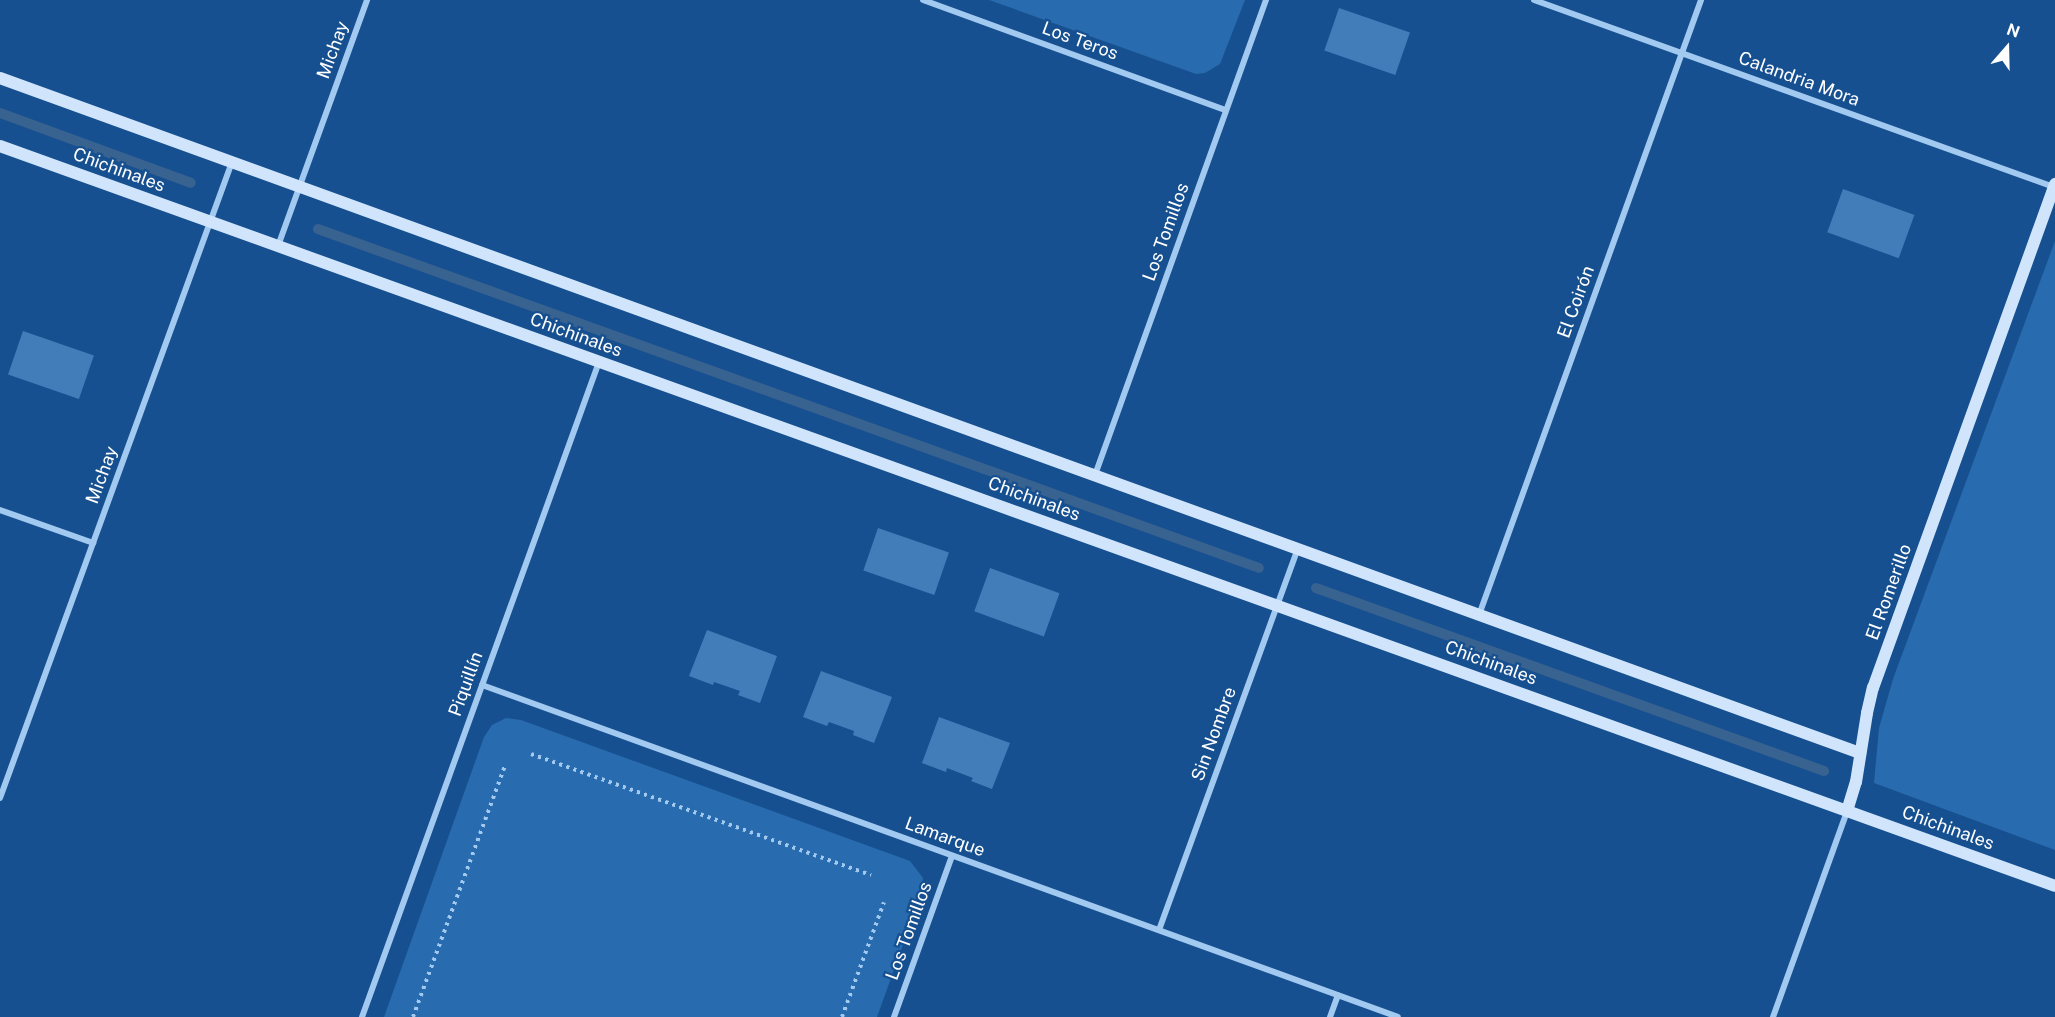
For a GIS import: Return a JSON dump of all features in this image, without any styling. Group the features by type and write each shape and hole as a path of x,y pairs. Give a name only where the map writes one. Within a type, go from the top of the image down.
{"street":[{"name":"Michay","path":"278,246 367,0"},
{"name":"Los Teros","path":"923,0 1226,110"},
{"name":"Los Tomillos","path":"1095,475 1266,0"},
{"name":"Calandria Mora","path":"1534,0 2054,185"},
{"name":"El Coirón","path":"1479,615 1701,0"},
{"path":"0,78 1860,753"},
{"name":"Chichinales","path":"0,146 2055,886"},
{"name":"Michay","path":"0,798 232,162"},
{"name":"El Romerillo","path":"1773,1017 1847,811 1873,688 2054,185"},
{"name":"Piquillín","path":"363,1017 599,362"},
{"path":"0,510 93,543"},
{"name":"Sin Nombre","path":"1159,930 1298,549"},
{"name":"Lamarque","path":"482,685 1398,1017"},
{"name":"Los Tomillos","path":"894,1017 952,856"},
{"path":"1330,1017 1338,995"}],"path":[{"path":"531,754 871,875"},
{"path":"413,1017 505,765"},
{"path":"842,1017 884,902"}],"shaded area":[{"path":"989,0 1245,0 1220,64 1205,73 1196,74"},
{"path":"2055,241 2055,850 1874,783 1879,728 1893,679"},
{"path":"506,718 521,720 910,861 923,878 921,895 877,1017 384,1017 484,737 492,725"}],"building":[{"path":"1339,8 1410,32 1395,75 1324,51"},
{"path":"1843,189 1914,215 1899,258 1827,232"},
{"path":"23,331 94,355 79,399 8,374"},
{"path":"878,528 949,552 934,595 863,571"},
{"path":"990,568 1060,593 1044,637 974,611"},
{"path":"707,630 777,656 760,703 738,695 740,691 714,682 713,685 689,676"},
{"path":"821,671 892,697 874,743 853,735 854,731 829,722 827,726 803,717"},
{"path":"939,717 1010,743 992,789 971,781 973,778 947,768 946,772 922,763"}],"waterway":[{"path":"0,113 191,183"},
{"path":"318,229 1259,568"},
{"path":"1316,588 1824,771"}]}
